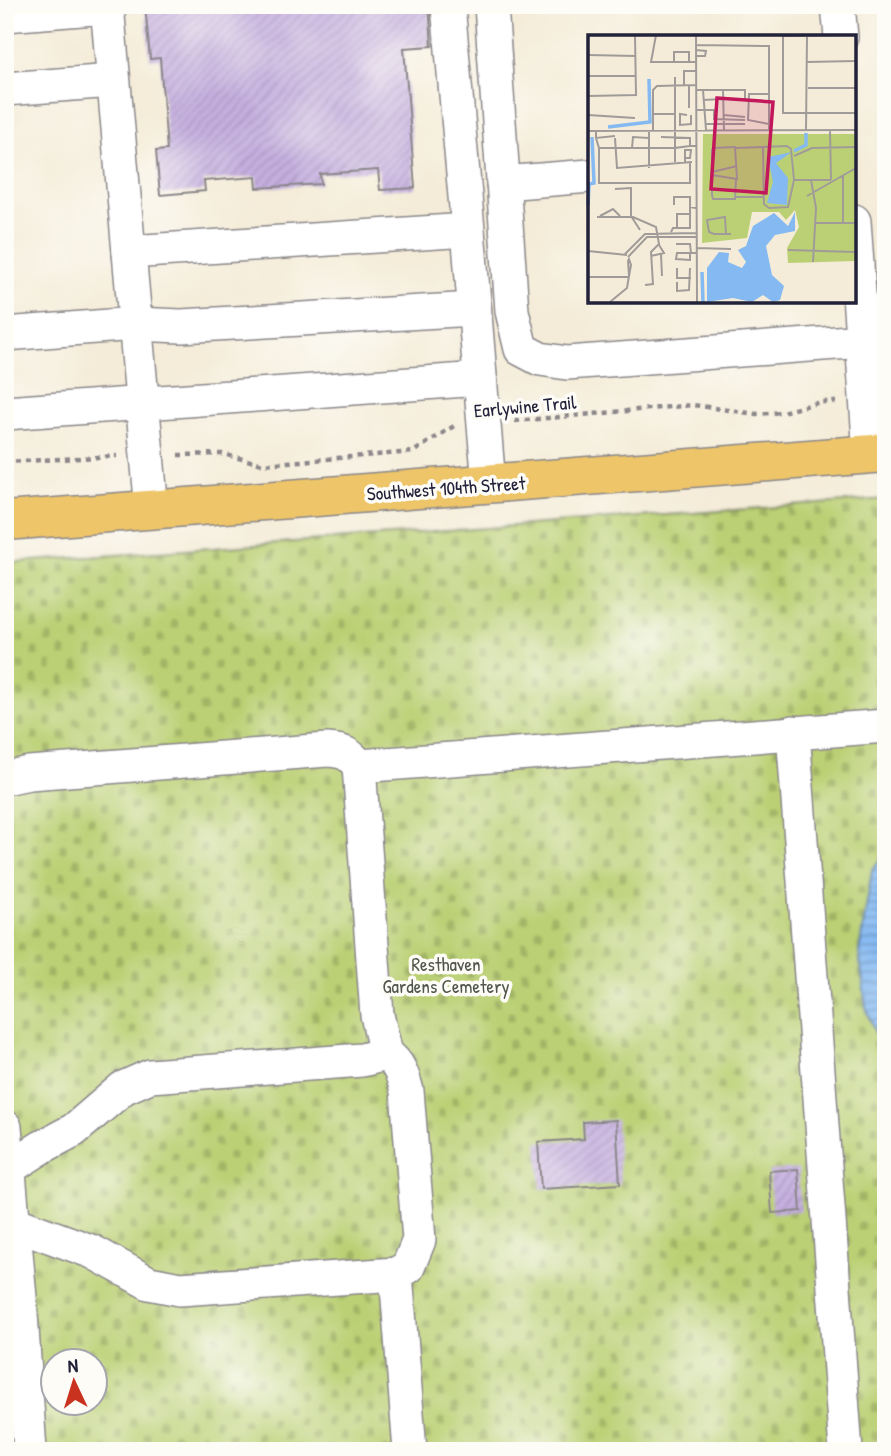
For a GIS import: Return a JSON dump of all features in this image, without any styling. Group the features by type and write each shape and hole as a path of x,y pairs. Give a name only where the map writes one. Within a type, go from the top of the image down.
{"main road":[{"name":"Southwest 104th Street","path":"5,521 878,454"}],"street":[{"path":"448,5 489,485"},
{"path":"491,5 512,311 521,349 540,359 567,363 863,341"},
{"path":"838,5 841,35"},
{"path":"5,15 107,6 152,511"},
{"path":"5,89 113,80"},
{"path":"503,183 588,176"},
{"path":"129,252 468,230"},
{"path":"856,248 867,402 878,454"},
{"path":"5,334 135,324 181,326 474,309"},
{"path":"5,413 481,379"},
{"path":"359,766 886,726"},
{"path":"793,732 846,1451"},
{"path":"5,778 43,772 327,750 345,751 359,766 377,1015 386,1054 402,1072 407,1091 419,1240 408,1266 396,1273 180,1289 141,1279 93,1252 10,1195"},
{"path":"10,1195 41,1147 74,1130 123,1088 150,1076 362,1060 386,1054"},
{"path":"5,1127 30,1451"},
{"path":"396,1273 410,1451"}],"path":[{"name":"Earlywine Trail","path":"5,462 222,454 263,464 413,452 454,425 693,405 756,414 782,412 821,402 867,402"}],"green space":[{"name":"Resthaven Gardens Cemetery","path":"886,499 886,1451 5,1451 5,563"}],"water":[{"path":"886,852 886,1051 879,1044 866,1007 859,952 872,870"}],"building":[{"path":"145,5 429,5 432,46 404,48 415,188 380,190 378,170 320,174 321,184 257,188 256,177 204,181 205,191 160,195 156,151 167,150 160,58 150,59"},
{"path":"616,1120 620,1184 541,1189 538,1142 584,1139 583,1122"},
{"path":"798,1169 801,1211 772,1213 769,1171"}]}
